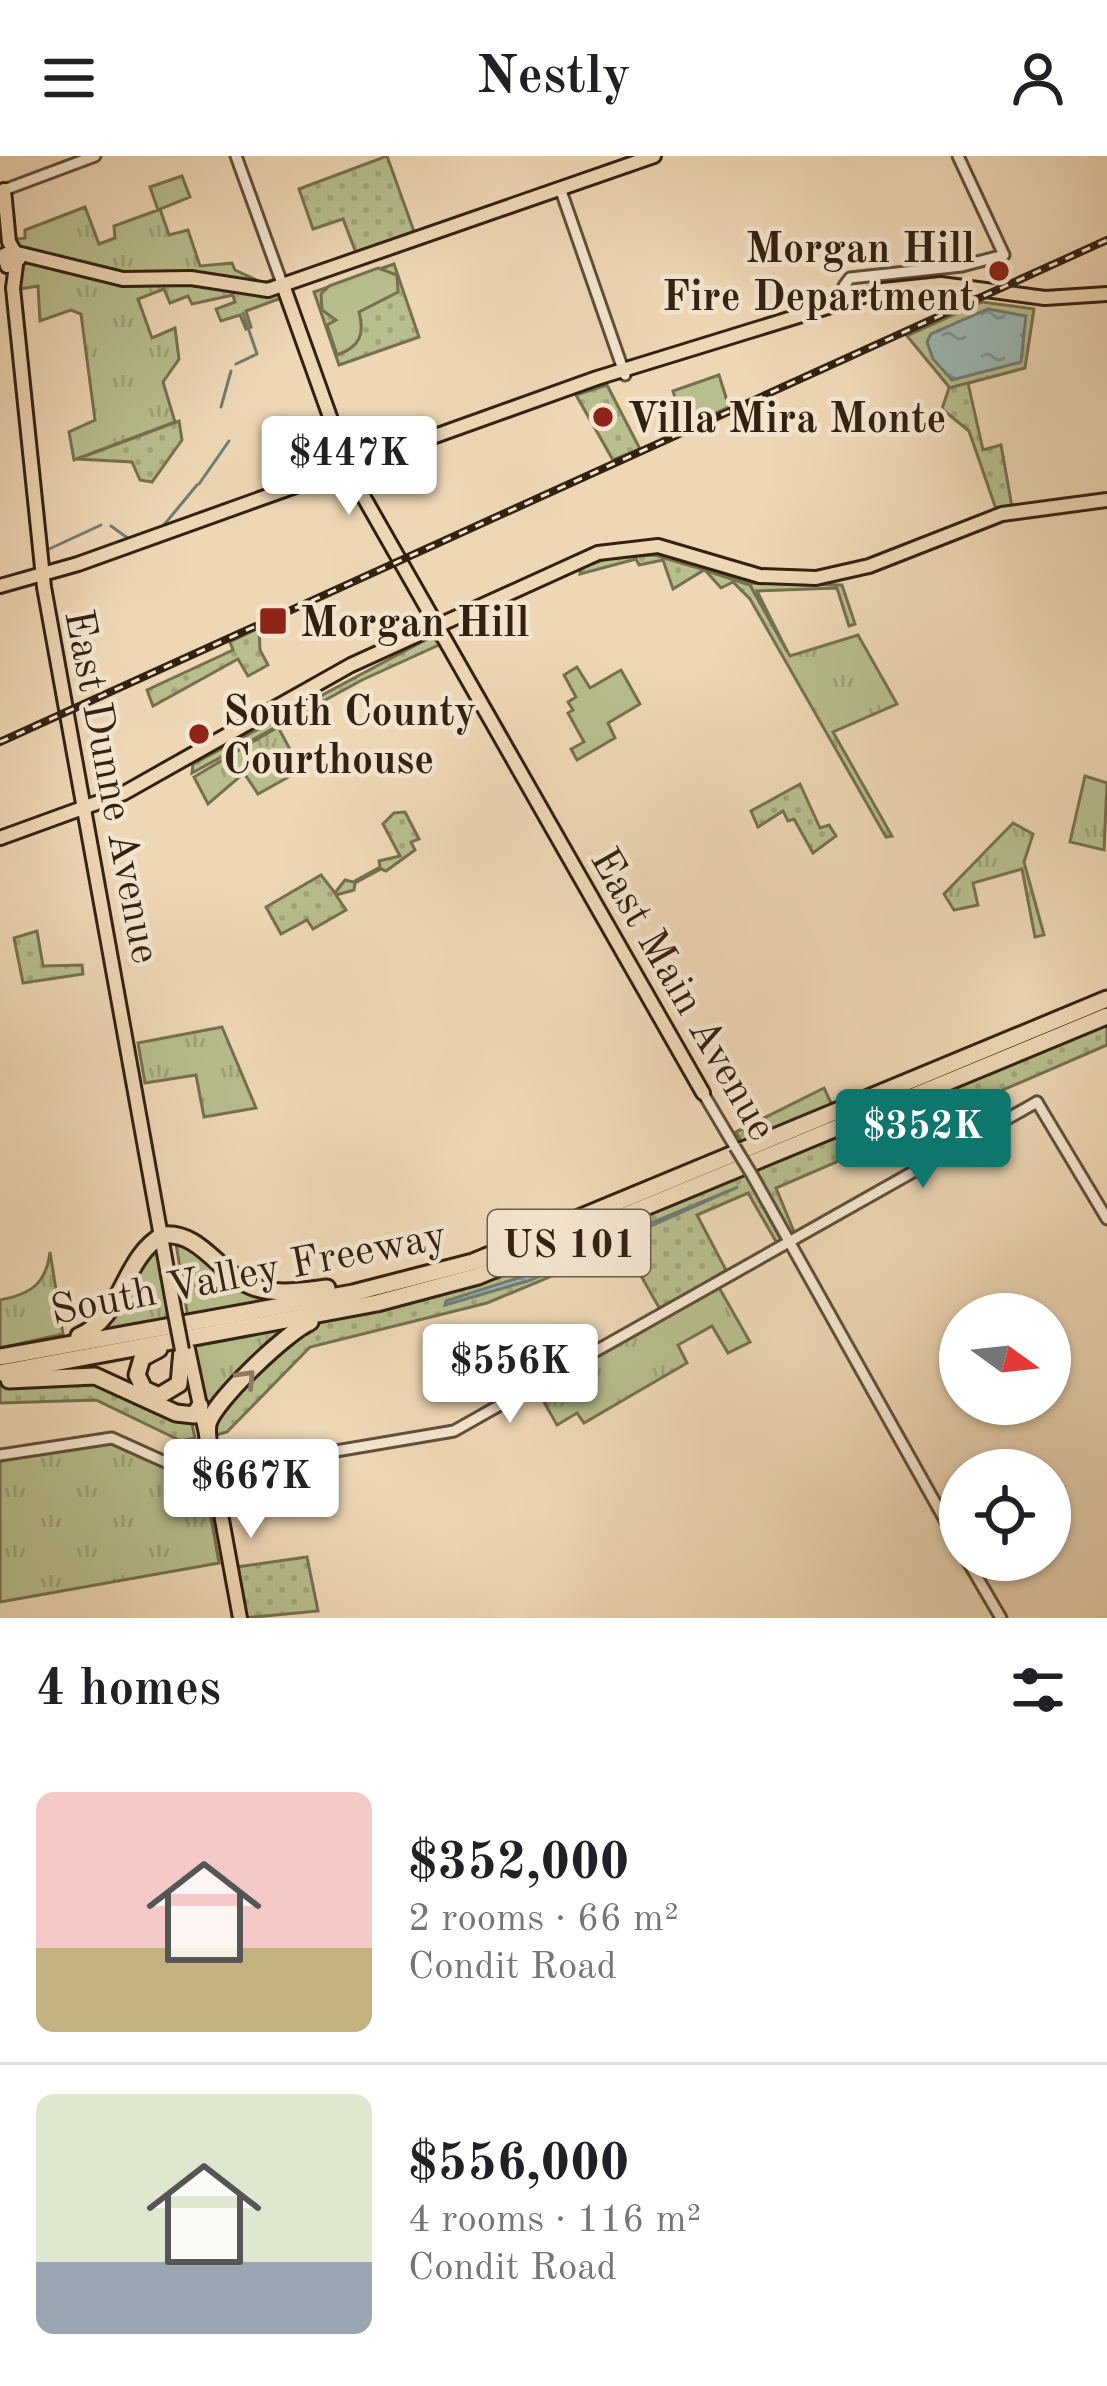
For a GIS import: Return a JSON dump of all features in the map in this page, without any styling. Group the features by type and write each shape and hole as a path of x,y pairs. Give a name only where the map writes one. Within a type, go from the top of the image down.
{"highway":[{"name":"South Valley Freeway","path":"0,1357 413,1279 532,1241 1107,999"},
{"name":"South Valley Freeway","path":"0,1377 377,1303 556,1248 1107,1016"},
{"path":"20,1353 99,1325 144,1251 166,1235 186,1237 239,1280 268,1291 413,1279"},
{"path":"210,1470 212,1416 285,1337 307,1323 377,1303"},
{"path":"185,1349 175,1389 161,1396 144,1389 137,1373 146,1355 225,1331"},
{"path":"0,1377 95,1376 176,1413 197,1411"}],"main road":[{"path":"9,259 58,265 123,283 199,283 250,295 284,288 654,156"},
{"name":"East Dunne Avenue","path":"4,190 45,578 125,992 166,1235"},
{"path":"0,589 45,578 590,383 848,302 932,284 1035,298 1107,292"},
{"name":"East Main Avenue","path":"284,288 349,470 704,1093"},
{"path":"0,841 88,810 131,789 351,664 616,554 669,554 751,580 812,585 872,571 1004,520 1107,503"},
{"name":"East Dunne Avenue","path":"88,810 237,1618"},
{"path":"114,967 125,992"},
{"path":"126,1028 134,1041"}],"street":[{"path":"4,190 95,156"},
{"path":"236,156 284,288"},
{"path":"848,302 844,286 850,278 962,266 1004,254 958,156"},
{"path":"560,188 625,372"},
{"name":"East Main Avenue","path":"704,1093 939,1510"},
{"path":"0,1456 103,1437 186,1474 454,1431 1036,1102 1107,1219"},
{"path":"980,1581 1001,1618"}],"green space":[{"path":"387,156 416,237 358,258 343,219 313,229 299,189"},
{"path":"182,176 190,197 160,209 169,235 188,230 200,266 232,263 235,270 263,283 275,279 281,298 246,311 251,327 246,329 240,315 221,321 216,309 235,302 233,295 192,304 188,296 170,303 164,289 138,299 152,338 175,328 179,359 163,382 175,422 74,460 69,432 95,420 81,314 71,310 40,321 38,286 20,289 11,240 25,238 25,230 85,207 99,244 115,238 114,226 158,210 150,187"},
{"path":"394,264 419,337 339,365 314,292"},
{"path":"378,268 397,275 398,292 359,312 359,339 337,355 327,325 336,320 322,310 321,294 329,286"},
{"path":"982,302 1034,309 1025,368 950,388 907,336"},
{"path":"719,375 729,407 684,427 673,391"},
{"path":"968,383 983,450 1001,445 1012,507 996,509 969,431 942,409 949,388"},
{"path":"607,385 640,449 613,460 576,395"},
{"path":"179,421 182,440 152,482 140,480 132,462 77,459"},
{"path":"654,555 749,583 842,585 855,624 849,626 837,588 757,591 787,651 750,585 704,570 673,589 663,560 639,565 636,559 580,574 581,567 610,558"},
{"path":"704,569 750,585 790,656 858,635 897,704 833,732 892,836 886,837 750,599 733,582 721,588"},
{"path":"259,628 260,650 268,665 248,676 238,659 153,706 147,690 233,650 230,642"},
{"path":"431,637 441,644 362,680 192,773 193,764"},
{"path":"577,667 590,688 621,670 640,704 608,723 615,738 577,760 571,749 584,742 568,713 573,710 568,702 576,697 564,675"},
{"path":"278,727 301,770 258,794 244,773 208,804 194,777"},
{"path":"1085,776 1107,783 1104,850 1070,842"},
{"path":"800,784 820,828 829,825 836,836 813,853 794,819 788,821 783,811 758,827 751,811"},
{"path":"405,812 419,839 411,842 415,850 386,871 381,869 355,883 354,890 336,895 346,910 313,929 307,920 281,934 266,907 321,875 335,893 345,880 353,882 380,867 379,861 400,856 383,824 394,813"},
{"path":"1013,823 1033,834 1024,862 1044,935 1035,937 1022,869 973,883 978,905 954,910 944,894"},
{"path":"37,931 43,966 82,965 83,974 23,983 14,938"},
{"path":"1107,1022 1107,1045 776,1188 795,1234 791,1237 755,1170"},
{"path":"222,1027 256,1108 204,1117 196,1075 145,1083 138,1043"},
{"path":"824,1088 832,1105 745,1148 736,1132"},
{"path":"746,1174 782,1242 778,1245 748,1193 697,1215 726,1270 661,1311 624,1246 487,1303 310,1347 227,1432 213,1436 216,1422 238,1390 314,1324 498,1276"},
{"path":"175,1237 224,1276 304,1295 188,1318"},
{"path":"159,1242 171,1320 86,1337 148,1252"},
{"path":"50,1252 63,1334 0,1348 0,1300 35,1286"},
{"path":"717,1284 750,1342 728,1353 712,1326 678,1345 687,1363 584,1423 577,1413 557,1425 523,1365 566,1339 579,1361"},
{"path":"293,1325 206,1418 193,1344"},
{"path":"77,1377 99,1381 192,1424 195,1438 181,1441 96,1400 0,1403 0,1385"},
{"path":"101,1438 204,1478 219,1563 0,1602 0,1457"},
{"path":"307,1557 318,1611 244,1618 237,1567"}],"water":[{"path":"988,309 1026,316 1021,362 952,380 933,359 927,342 931,334"},
{"path":"738,1187 531,1280 445,1305 446,1301 521,1277"}],"waterway":[{"path":"236,364 257,354 243,313"},
{"path":"221,407 231,371"},
{"path":"199,484 229,441"},
{"path":"163,526 197,485"},
{"path":"47,550 101,525"},
{"path":"111,526 129,539"}],"railway":[{"path":"0,742 1107,240"}],"place":[{"name":"Morgan Hill Fire Department","path":"999,271"},
{"name":"Villa Mira Monte","path":"603,417"},
{"name":"Morgan Hill","path":"273,621"},
{"name":"South County Courthouse","path":"199,734"}]}
